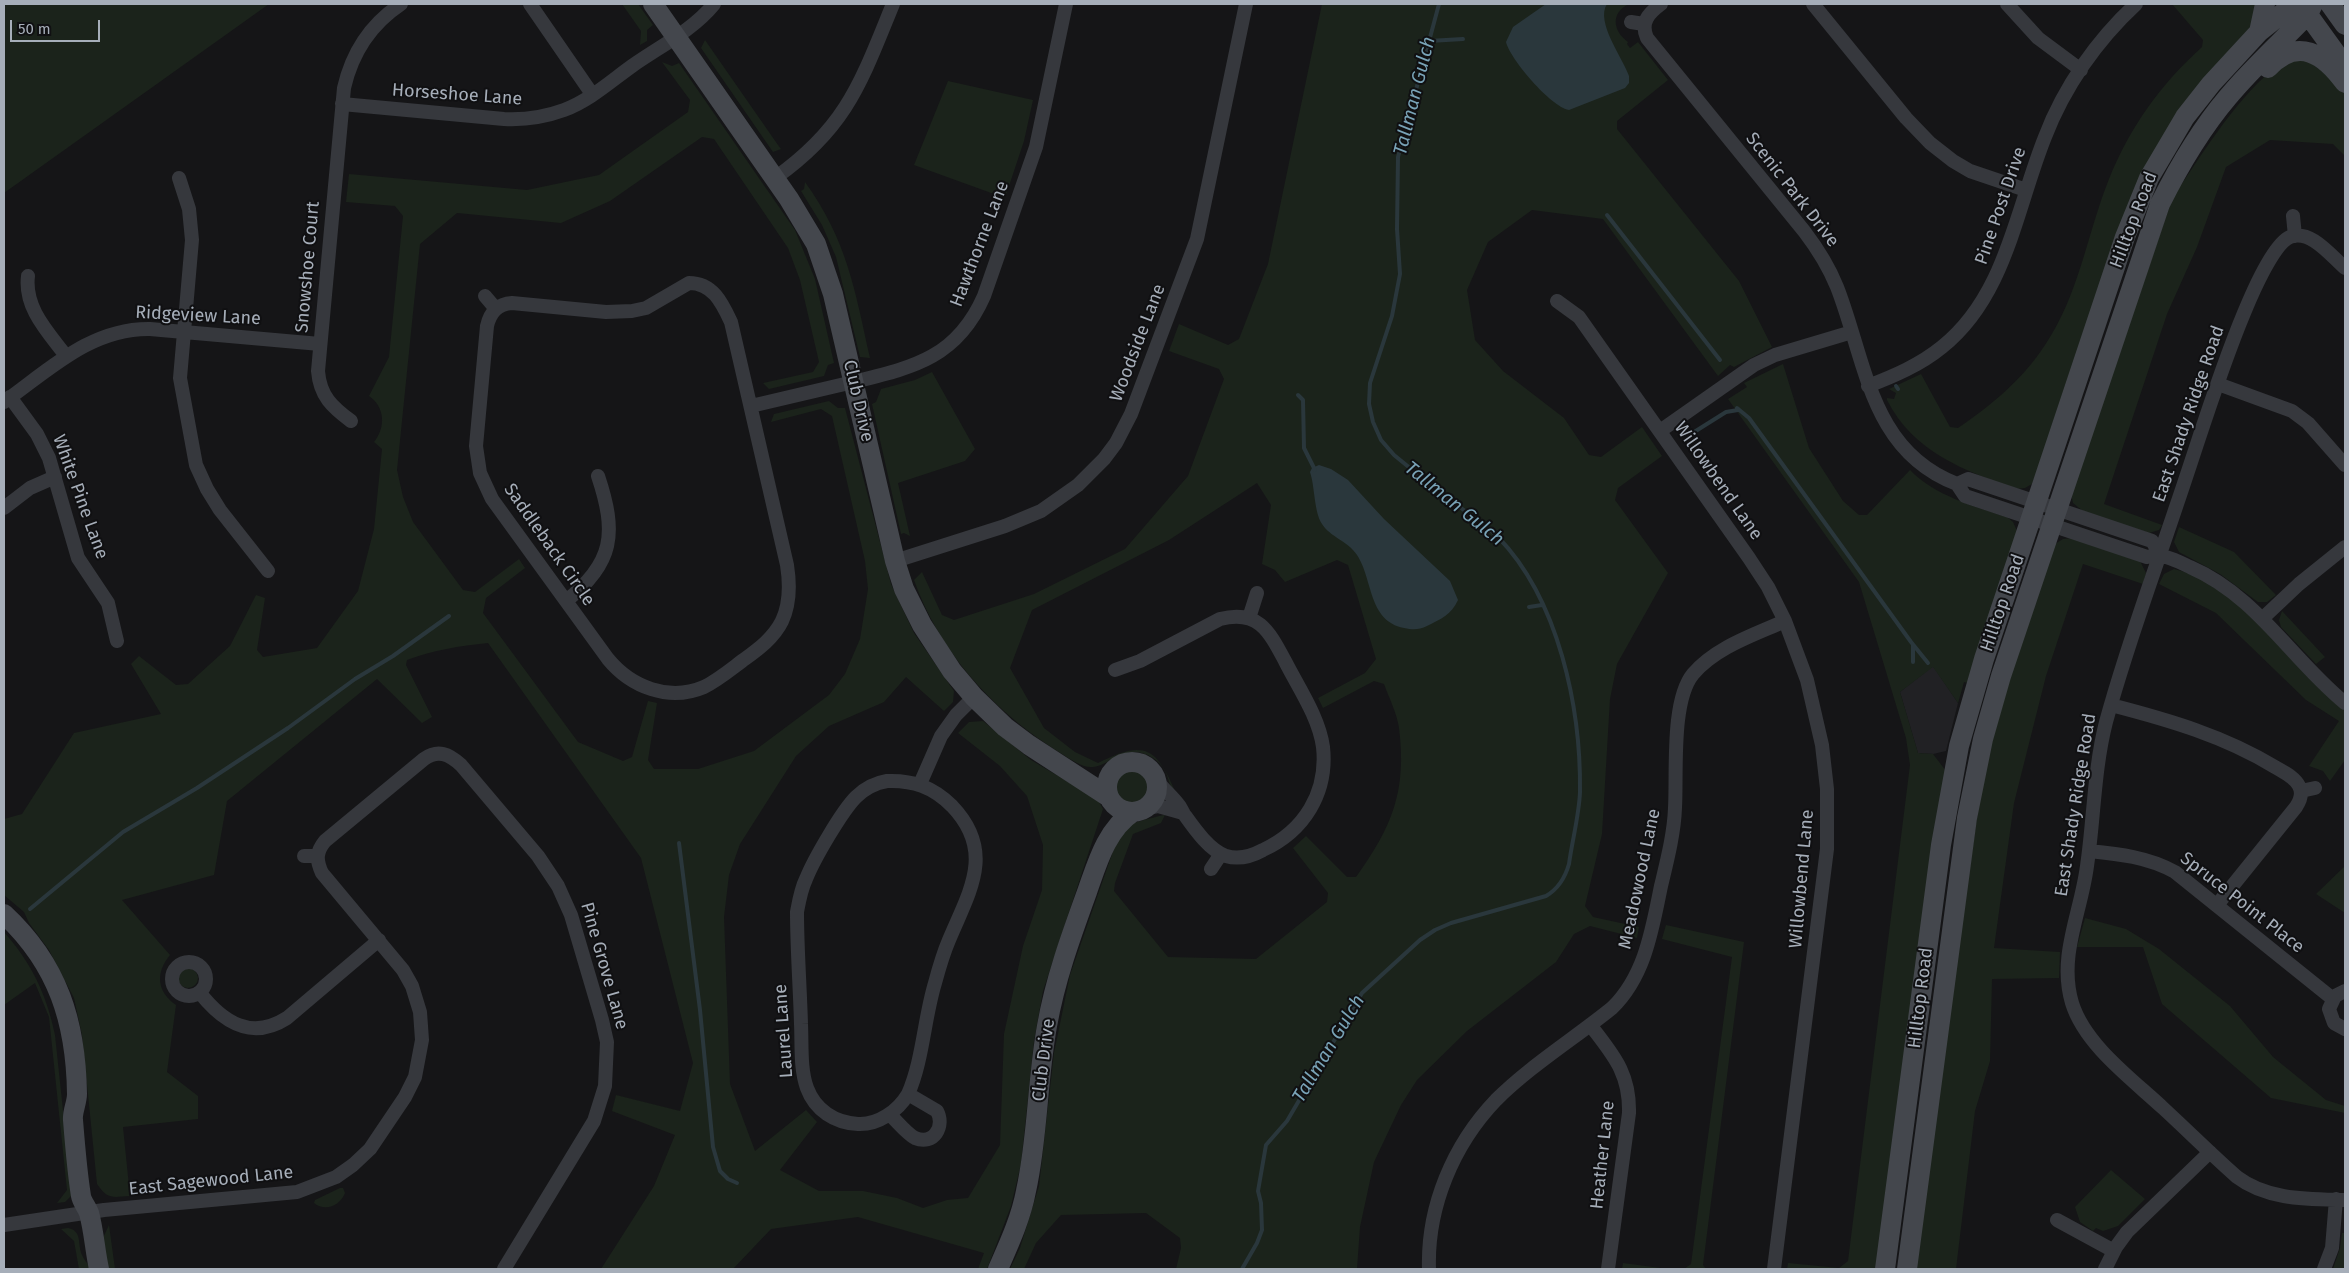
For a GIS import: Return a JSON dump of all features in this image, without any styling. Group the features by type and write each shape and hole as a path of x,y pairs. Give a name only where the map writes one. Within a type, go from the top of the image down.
{"main road":[{"name":"Club Drive","path":"653,4 805,222 820,252 833,294 895,561 904,589 922,625 952,671 974,697 1005,727 1110,799 1100,842 1101,852"},
{"path":"2259,32 2265,4"},
{"path":"2330,4 2345,25"},
{"path":"2304,6 2345,66"},
{"name":"Hilltop Road","path":"1885,1269 1941,845 1951,783 1975,686 2128,227 2149,178 2188,112 2211,84 2259,32 2304,6"},
{"name":"Hilltop Road","path":"1907,1269 1962,849 1972,791 1993,702 2158,210 2179,166 2205,127 2304,6"},
{"path":"2205,127 2224,116 2277,60 2292,52 2308,52 2321,57 2333,66 2345,83"},
{"path":"1077,775 1102,774 1114,770 1124,763 1135,762 1150,769 1156,779 1157,793 1140,810 1121,809 1110,799 1108,782 1114,770"},
{"name":"Club Drive","path":"998,1269 1017,1223 1027,1190 1034,1147 1044,1045 1053,997 1064,956 1101,852 1117,827 1140,810"},
{"path":"4,914 32,943 58,988 71,1031 77,1096 72,1117 81,1199 89,1212 99,1269"}],"street":[{"name":"Snowshoe Court","path":"351,421 332,407 323,394 319,379 320,344 342,104 348,75 360,47 377,24 400,4"},
{"path":"530,4 592,94"},
{"name":"Horseshoe Lane","path":"342,104 513,120 565,110 592,94 699,19 714,4"},
{"path":"775,178 814,147 844,111 863,78 893,4"},
{"name":"Hawthorne Lane","path":"751,406 892,373 923,362 956,338 974,315 990,280 1036,146 1066,4"},
{"name":"Woodside Lane","path":"895,561 1005,526 1041,511 1066,495 1087,477 1104,459 1119,438 1131,414 1197,239 1246,4"},
{"name":"Scenic Park Drive","path":"1661,4 1638,23 1650,42 1817,249 1835,283 1868,386 1883,419 1901,444 1924,466 1957,484 1965,496 2034,510"},
{"path":"1813,4 1910,123 1934,147 1970,171 2026,190"},
{"path":"2007,4 2038,38 2081,70"},
{"name":"Pine Post Drive","path":"1868,386 1909,369 1932,354 1956,335 1974,313 1997,274 2051,123 2081,70 2110,31 2136,4"},
{"path":"179,178 192,225 180,368 181,388 198,471 220,510 268,571"},
{"path":"2293,216 2295,236 2310,238 2345,268"},
{"name":"East Shady Ridge Road","path":"2295,236 2283,242 2258,284 2235,334 2111,705 2098,764 2083,891 2067,959 2068,987 2076,1013 2085,1030 2098,1046 2244,1182 2262,1192 2284,1196 2341,1200"},
{"path":"28,276 27,295 30,303 36,315 66,356"},
{"name":"Saddleback Circle","path":"700,276 718,297 731,322 787,566 789,582 784,617 768,640 718,679 703,687 688,691 661,692 639,684 614,666 500,511 485,487 480,473 476,446 486,336 489,320 496,309 502,305 512,304 606,312 632,312 646,308 700,276"},
{"path":"485,296 496,309"},
{"name":"Willowbend Lane","path":"1557,301 1579,317 1750,558 1768,587 1785,621 1799,655 1815,710 1826,775 1828,830 1825,868 1774,1269"},
{"name":"Ridgeview Lane","path":"7,399 66,356 91,342 121,332 144,329 320,344"},
{"path":"1660,431 1754,365 1775,355 1852,332"},
{"path":"2218,384 2279,405 2298,414 2345,465"},
{"name":"White Pine Lane","path":"7,399 43,445 55,477 78,558 108,603 117,641"},
{"path":"566,601 593,576 600,566 607,547 608,511 598,476"},
{"path":"4,508 30,488 55,477"},
{"path":"2034,510 2054,517 2152,541 2160,554 2223,584 2263,618 2345,703"},
{"path":"2263,618 2296,586 2345,547"},
{"path":"1249,618 1257,593"},
{"path":"1115,670 1140,661 1220,619 1234,616 1249,618 1268,631 1316,722 1323,745 1323,768 1320,787 1304,819 1288,836 1271,846 1246,856 1234,857 1221,854 1202,836 1183,813 1179,805 1165,792 1156,779"},
{"name":"Meadowood Lane","path":"1429,1269 1432,1227 1440,1194 1452,1162 1467,1136 1507,1090 1591,1026 1618,1002 1632,984 1644,958 1672,833 1678,714 1685,688 1693,674 1716,654 1785,621"},
{"path":"920,784 941,736 952,720 974,697"},
{"path":"2111,705 2185,725 2228,742 2291,777 2298,784 2301,791 2300,800 2296,808 2217,905"},
{"name":"Pine Grove Lane","path":"310,856 325,841 408,771 442,747 461,765 538,856 553,878 571,915 607,1042 605,1086 594,1121 504,1269"},
{"name":"Laurel Lane","path":"879,782 920,784 940,796 958,814 972,842 976,867 973,886 946,948 935,980 908,1094 900,1105 889,1114 875,1121 860,1124 840,1121 818,1106 807,1088 803,1063 797,912 806,878 846,809 854,800 865,790 879,782"},
{"path":"2301,791 2315,788"},
{"path":"1140,810 1158,806 1183,813"},
{"name":"Spruce Point Place","path":"2089,851 2131,856 2159,864 2179,874 2333,999"},
{"path":"1211,869 1221,854"},
{"name":"East Sagewood Lane","path":"4,1225 89,1212 297,1192 336,1177 363,1156 383,1132 410,1089 417,1070 422,1040 418,1003 412,986 398,962 322,873 317,863 310,856"},
{"path":"200,993 216,1013 231,1022 253,1028 270,1027 287,1018 379,940"},
{"path":"2345,991 2333,999 2329,1009 2330,1016 2336,1025 2345,1029"},
{"name":"Heather Lane","path":"1591,1026 1620,1067 1627,1087 1629,1103 1608,1269"},
{"path":"889,1114 911,1135 918,1139 927,1139 936,1134 941,1121 937,1111 908,1094"},
{"path":"2105,1269 2114,1250 2133,1226 2210,1152"},
{"path":"2324,1269 2332,1248 2341,1200"},
{"path":"2057,1220 2114,1250"}],"shaded area":[{"path":"4,4 269,4 4,193"},
{"path":"622,4 638,4 653,25 647,30 647,41 640,45 641,31"},
{"path":"1322,4 1629,4 1616,17 1619,33 1628,42 1627,44 1630,48 1638,42 1668,80 1617,121 1617,129 1739,281 1772,347 1734,367 1730,365 1718,376 1603,219 1532,210 1488,242 1467,290 1475,340 1503,371 1564,418 1589,455 1601,457 1642,427 1662,456 1618,488 1615,500 1668,573 1617,664 1610,699 1602,834 1585,906 1593,917 1639,927 1637,938 1590,926 1574,934 1556,962 1467,1031 1417,1080 1401,1105 1374,1162 1360,1227 1357,1269 1176,1269 1181,1248 1180,1238 1146,1213 1061,1215 1036,1243 1024,1269 1010,1269 1020,1248 1039,1186 1054,1053 1070,975 1119,834 1128,825 1165,815 1161,823 1133,834 1115,883 1114,891 1168,957 1256,959 1327,902 1328,893 1293,848 1306,836 1347,877 1356,877 1379,841 1394,807 1401,771 1401,750 1398,722 1384,684 1374,681 1323,708 1318,698 1365,673 1376,659 1348,565 1337,560 1285,582 1275,570 1262,564 1271,505 1257,483 1169,540 1032,610 1010,668 1044,728 1075,752 1098,763 1126,751 1137,750 1154,756 1162,766 1148,755 1139,752 1121,755 1097,766 1084,766 1051,747 1029,731 987,695 952,653 937,630 914,580 922,572 942,615 954,620 1034,594 1125,549 1188,476 1224,379 1219,369 1169,351 1179,324 1228,345 1239,339 1268,264"},
{"path":"1546,4 1607,4 1604,12 1607,30 1629,76 1629,83 1625,88 1569,110 1561,107 1542,92 1515,59 1506,42 1513,27"},
{"path":"2172,4 2259,4 2249,30 2180,109 2032,484 2025,488 2016,489 1960,467 1926,446 1898,418 1887,400 1887,398 1894,399 1896,393 1889,389 1921,374 1950,427 1958,428 2006,391 2036,358 2057,326 2066,306 2082,264 2101,200 2126,142 2160,92 2202,47 2203,40"},
{"path":"705,40 781,149 773,152 701,48"},
{"path":"2304,57 2345,90 2345,156 2333,144 2270,140 2226,167 2197,247 2167,314 2104,504 2162,525 2159,530 2149,533 2084,512 2073,503 2071,494 2172,199 2218,131 2244,98 2272,70"},
{"path":"662,62 672,66 679,63 795,230 815,279 834,363 828,365 824,376 769,389 763,383 813,372 819,362 800,280 788,248 714,139 702,137 610,201 561,223 457,213 420,244 397,470 403,497 413,522 463,590 475,592 519,559 525,568 486,598 483,613 578,742 623,761 632,757 648,701 657,703 648,760 654,769 698,769 754,751 829,695 845,674 860,639 868,589 865,561 832,416 821,409 771,422 774,414 829,401 838,408 845,408 891,584 914,633 954,691 953,702 944,711 906,677 884,702 829,726 796,756 740,844 729,875 724,917 730,1084 755,1151 806,1110 817,1122 780,1170 819,1191 863,1191 897,1198 923,1208 947,1200 968,1198 1000,1145 1004,1034 1023,946 1042,890 1043,845 1027,796 1000,766 958,733 969,722 983,721 1031,760 1075,786 1095,795 1103,809 1043,991 1034,1041 1021,1164 1011,1206 987,1269 978,1269 984,1253 858,1217 771,1229 733,1269 601,1269 654,1186 675,1135 612,1111 616,1095 680,1111 693,1063 641,858 488,643 447,649 407,660 406,665 432,717 422,723 377,679 227,801 214,875 122,900 170,955 160,975 160,982 165,994 176,1005 167,1072 198,1096 198,1119 123,1127 130,1196 115,1197 108,1195 97,1184 82,1035 74,998 49,950 29,923 24,912 4,895 4,819 22,814 74,733 161,714 131,664 139,656 176,685 188,684 230,646 256,595 265,598 257,650 263,657 317,648 358,591 374,529 382,449 374,442 381,430 381,411 369,396 389,357 403,216 395,206 346,202 349,174 527,190 599,175 688,112 690,100"},
{"path":"948,81 1033,100 1024,141 1005,198 914,165"},
{"path":"805,182 831,224 848,266 870,358 860,357 836,257 822,225 801,191 804,189"},
{"path":"1783,364 1809,448 1843,501 1859,515 1867,515 1910,470 1931,487 1943,493 1968,504 2007,517 2013,522 2017,531 1968,683 1964,682 1958,703 1933,667 1900,692 1918,753 1933,754 1946,771 1877,1269 1787,1269 1788,1263 1839,1268 1848,1261 1910,765 1906,738 1859,582 1728,399 1747,387 1744,383"},
{"path":"932,372 975,449 965,461 898,483 910,536 904,533 901,534 872,404 876,402 881,389 915,380"},
{"path":"1319,465 1331,469 1348,480 1384,519 1450,581 1458,600 1449,613 1427,626 1416,629 1392,624 1384,617 1373,598 1357,555 1349,546 1325,528 1319,519 1310,472 1312,468"},
{"path":"2179,527 2234,552 2276,595 2267,602 2258,602 2220,574 2179,552 2174,542"},
{"path":"2072,538 2140,561 2146,573 2143,584 2083,564 2046,676 2014,803 1994,948 2060,952 2059,978 1992,979 1990,1061 1975,1111 1956,1269 1915,1269 1945,1040 1984,769 2004,692 2055,544 2063,539"},
{"path":"2174,569 2199,578 2222,592 2244,610 2345,711 2345,760 2330,781 2323,771 2309,766 2339,721 2306,700 2216,613 2159,584 2164,574"},
{"path":"2282,611 2325,657 2316,664 2281,627 2279,620"},
{"path":"1933,666 1958,703 1946,751 1933,754 1918,753 1900,692"},
{"path":"1132,769 1144,774 1149,786 1144,798 1132,803 1120,798 1115,786 1120,774"},
{"path":"1164,769 1168,776 1175,791 1171,786"},
{"path":"2345,866 2345,913 2316,894"},
{"path":"2085,918 2126,929 2159,949 2230,1006 2273,1057 2326,1100 2345,1106 2345,1113 2271,1098 2162,1004 2143,947 2077,947"},
{"path":"1666,925 1744,942 1703,1265 1706,1269 1684,1269 1691,1264 1732,957 1662,939"},
{"path":"4,932 30,967 52,1020 72,1195 65,1202 57,1203 67,1190 49,1017 35,983 4,1005"},
{"path":"188,968 195,971 198,978 195,985 188,988 181,985 178,978 181,971"},
{"path":"2111,1170 2145,1199 2118,1226 2103,1231 2096,1228 2093,1231 2080,1222 2075,1207"},
{"path":"343,1188 345,1193 343,1198 336,1204 323,1207 314,1203 315,1200"},
{"path":"109,1225 115,1269 107,1269 102,1240"},
{"path":"68,1228 78,1235 82,1255 90,1269 79,1269 74,1241 61,1229"},
{"path":"2342,1233 2345,1233 2345,1269 2333,1269 2340,1248"},
{"path":"1623,1263 1668,1269 1622,1269"}],"waterway":[{"name":"Tallman Gulch","path":"1242,1269 1262,1230 1261,1203 1258,1191 1266,1145 1287,1121 1362,993 1420,940 1435,930 1451,923 1546,896 1554,890 1563,878 1569,864 1577,819 1580,792 1579,760 1571,691 1551,623 1537,592 1519,563 1491,530 1394,455 1381,440 1373,422 1369,404 1370,383 1392,316 1400,274 1397,229 1398,157 1439,4"},
{"path":"1429,41 1463,39"},
{"path":"1607,215 1720,360"},
{"path":"1298,395 1303,400 1304,448 1315,470"},
{"path":"1737,408 1749,418 1928,663"},
{"path":"1691,434 1726,412 1738,410"},
{"path":"1529,607 1542,605"},
{"path":"30,909 123,832 197,788 288,728 355,679 393,656 449,616"},
{"path":"1913,645 1913,662"},
{"path":"679,843 700,1010 713,1147 720,1171 728,1179 737,1183"}]}
